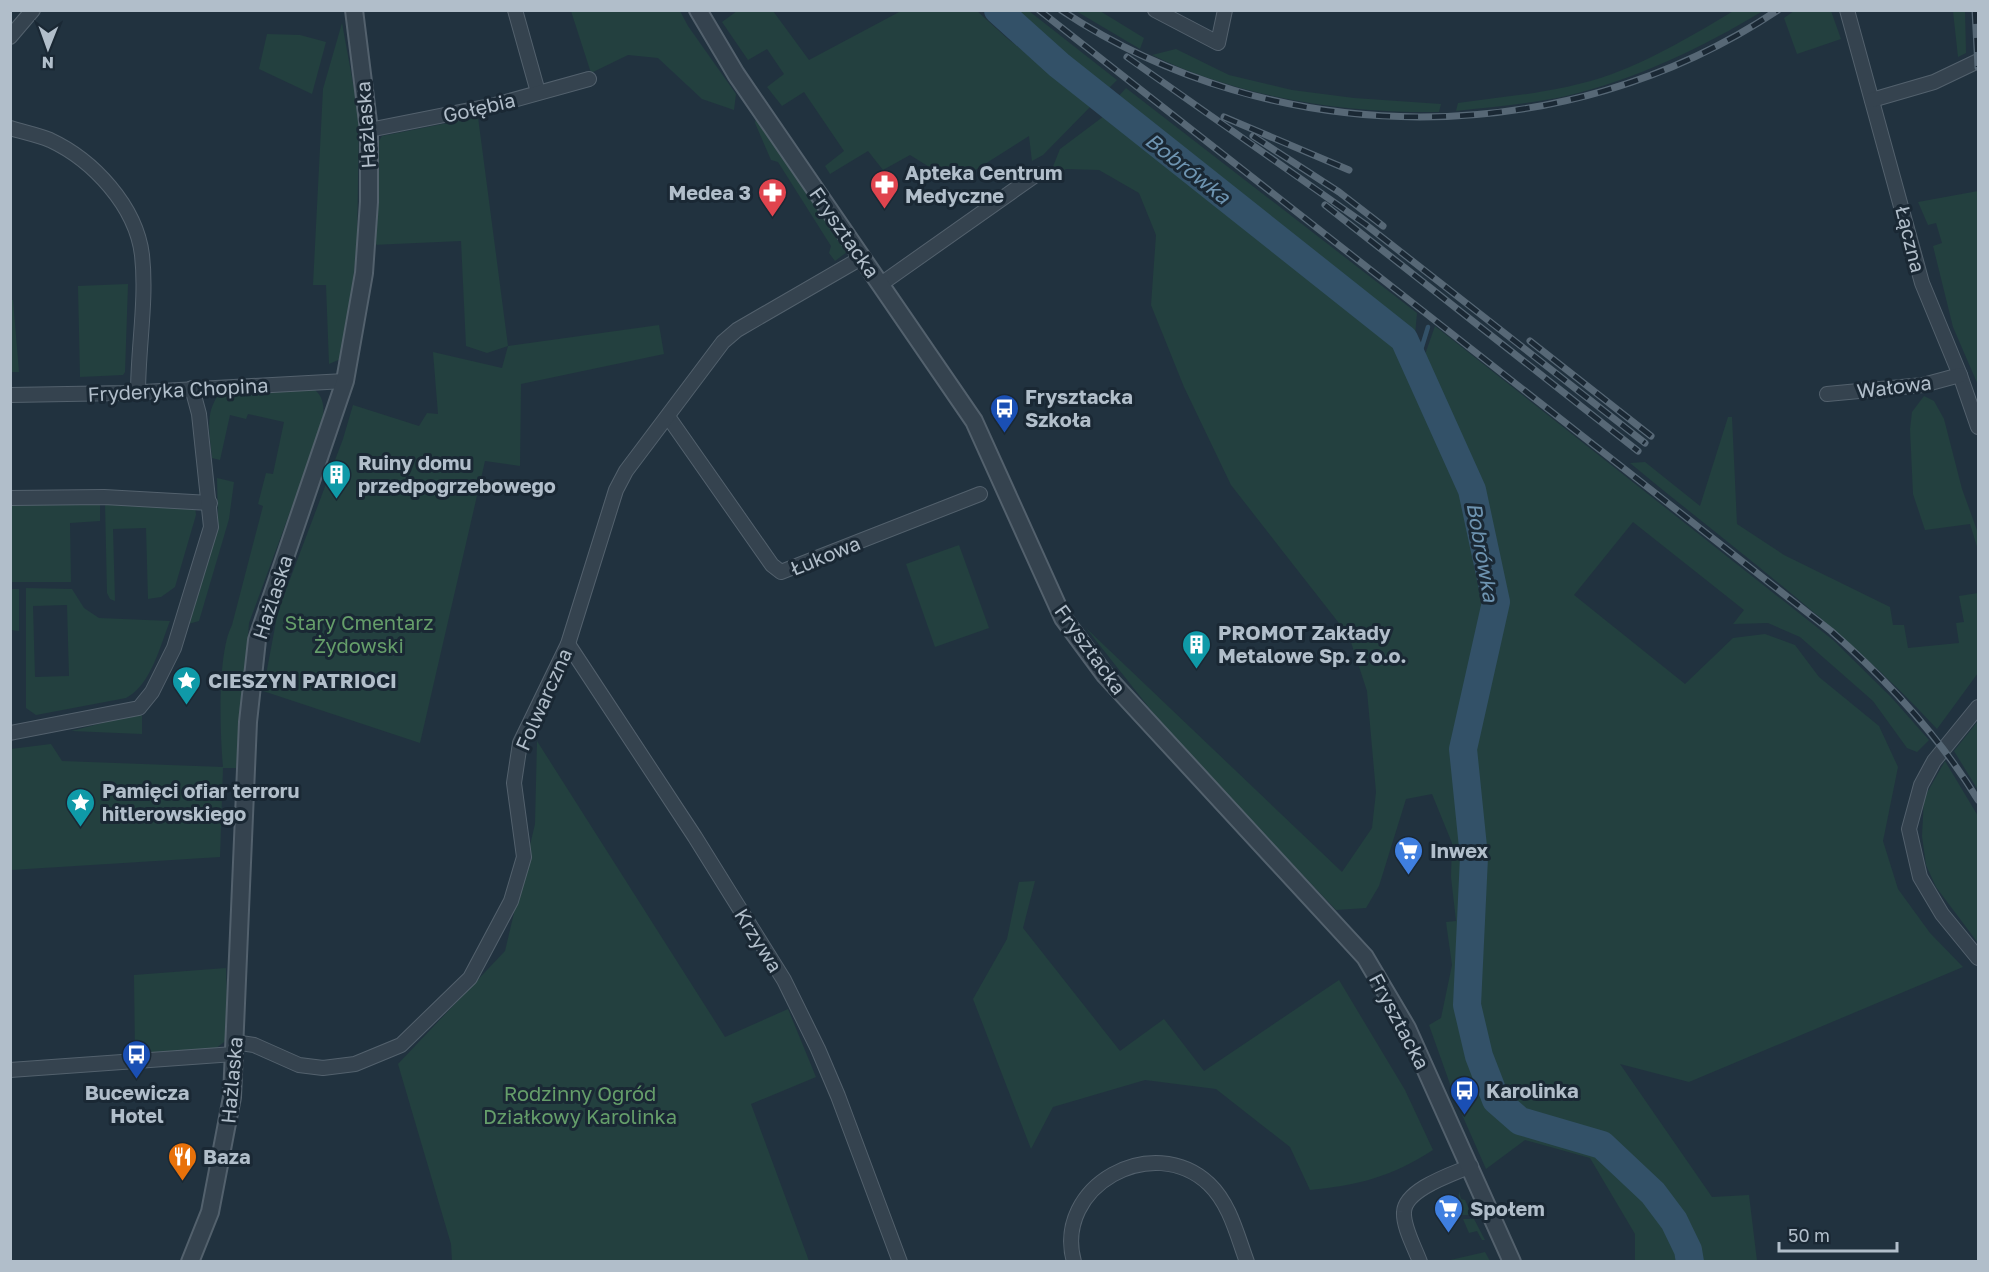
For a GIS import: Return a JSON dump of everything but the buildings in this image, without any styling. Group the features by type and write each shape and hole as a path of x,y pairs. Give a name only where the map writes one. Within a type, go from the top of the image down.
{"street":[{"path":"10,37 33,10"},
{"name":"Hażlaska","path":"190,1262 210,1212 222,1162 232,1097 248,722 257,640 345,381 364,273 369,202 369,130 354,10"},
{"path":"515,10 538,92"},
{"name":"Frysztacka","path":"698,10 736,74 974,421 1063,618 1105,675 1365,957 1407,1028 1471,1166 1512,1262"},
{"path":"1155,10 1218,43 1225,10"},
{"name":"Łączna","path":"1847,10 1922,283 1960,375 1978,427"},
{"path":"1872,100 1934,81 1978,61"},
{"name":"Gołębia","path":"369,130 495,105 589,79"},
{"path":"10,128 50,140 82,160 114,191 132,222 142,254 138,393"},
{"path":"881,284 1037,174"},
{"name":"Folwarczna","path":"10,1070 254,1045 299,1065 323,1068 355,1064 400,1045 470,978 511,901 524,857 514,783 520,743 568,644 616,490 626,471 669,418 723,342 737,330 863,257"},
{"name":"Wałowa","path":"1827,394 1923,385 1960,375"},
{"name":"Fryderyka Chopina","path":"10,395 138,393 192,388 345,381"},
{"path":"10,733 139,708 152,692 180,631 211,527 199,414 192,388"},
{"name":"Łukowa","path":"669,418 772,565 781,572 980,494"},
{"path":"10,498 104,497 210,503"},
{"name":"Krzywa","path":"568,644 695,837 784,980 834,1086 900,1262"},
{"path":"1978,707 1934,761 1922,785 1909,829 1920,877 1942,914 1978,958"},
{"path":"1074,1262 1071,1243 1073,1229 1087,1195 1116,1172 1150,1162 1176,1165 1209,1183 1229,1212 1247,1262"},
{"path":"1420,1262 1404,1216 1406,1204 1415,1194 1471,1166"}],"green space":[{"path":"1735,10 1763,11 1692,50 1618,81 1552,99 1456,111 1458,103 1555,89 1612,74 1690,37"},
{"path":"571,11 680,11 736,94 734,110 702,99 658,58 628,55 591,73"},
{"path":"737,11 773,11 809,60 901,11 977,11 1008,39 1092,105 1043,155 1032,161 1029,136 955,183 910,155 883,170 868,151 830,174 825,166 844,151 804,92 782,106 767,87 784,74 767,49 748,60 722,22"},
{"path":"1004,11 1029,11 1117,80 1106,91 1061,60"},
{"path":"1076,11 1100,11 1144,38 1140,49"},
{"path":"1794,11 1831,11 1841,39 1797,54 1784,18"},
{"path":"1953,11 1965,11 1966,53 1958,57"},
{"path":"342,23 359,116 357,243 345,357 329,364 326,285 313,285 323,89"},
{"path":"267,34 300,35 326,42 312,94 259,69"},
{"path":"1176,49 1229,75 1292,90 1354,98 1441,104 1439,112 1402,112 1329,106 1292,100 1221,82 1152,55"},
{"path":"1126,88 1417,313 1414,347 1397,319 1117,98"},
{"path":"1108,113 1402,346 1443,439 1469,514 1486,581 1488,608 1455,746 1455,789 1465,858 1455,1005 1468,1050 1494,1102 1520,1128 1604,1157 1652,1200 1683,1257 1683,1261 1635,1261 1635,1234 1590,1158 1525,1140 1486,1169 1456,1101 1429,1025 1441,1018 1452,965 1446,922 1456,921 1451,877 1452,843 1432,794 1406,799 1379,886 1366,908 1336,910 1177,743 1086,628 1342,872 1372,828 1376,792 1367,691 1349,636 1231,485 1184,387 1151,305 1156,235 1139,193 1099,170 1066,169 1048,179 1060,149"},
{"path":"478,117 508,346 487,353 466,346 461,241 372,245 377,144 382,136"},
{"path":"756,117 847,252 835,261 829,253 831,246 778,162 771,160 755,123"},
{"path":"1978,191 1978,385 1953,327 1933,246 1942,243 1936,223 1928,225 1918,202"},
{"path":"128,284 125,372 123,375 80,377 78,286"},
{"path":"11,300 13,300 19,372 11,372"},
{"name":"Stary Cmentarz Żydowski","path":"659,325 664,354 521,384 520,466 485,461 420,743 263,691 278,611 343,439 353,405 419,426 427,413 438,414 433,352 502,368 508,346"},
{"path":"1435,326 1833,640 1891,697 1929,740 1917,752 1907,748 1873,701 1800,637 1768,623 1733,624 1744,610 1633,522 1574,595 1685,684 1733,638 1765,634 1795,645 1819,677 1879,726 1898,767 1883,841 1898,889 1930,933 1963,967 1689,1082 1620,1064 1712,1197 1749,1195 1757,1261 1696,1261 1687,1223 1647,1176 1601,1131 1536,1116 1501,1095 1483,1043 1476,998 1483,889 1472,746 1489,679 1503,600 1479,480 1423,360"},
{"path":"312,388 322,401 321,428 249,623 237,768 223,768 220,857 11,870 11,749 51,744 62,761 223,767 222,674 227,638 263,506 258,504 266,473 273,474 284,422 248,414 246,419 230,415 220,460 212,458 210,416 220,393"},
{"path":"1924,396 1934,401 1944,419 1962,489 1978,533 1978,550 1970,524 1925,530 1913,494 1910,429 1912,412"},
{"path":"1728,417 1732,417 1737,524 1784,555 1890,607 1893,625 1904,625 1908,648 1959,643 1956,623 1964,622 1959,596 1978,593 1978,673 1937,729 1902,692 1827,624 1630,463 1645,462 1700,506"},
{"path":"217,478 234,482 229,519 199,621 188,624 218,521"},
{"path":"100,502 100,521 70,523 71,582 11,582 10,505"},
{"path":"105,502 195,507 196,515 175,587 161,597 148,599 146,528 113,529 115,601 110,599 107,593"},
{"path":"959,545 989,628 935,647 906,564"},
{"path":"26,588 72,589 84,608 99,618 170,621 148,675 135,692 126,698 36,715 26,708","holes":["67,605 69,676 35,677 33,606"]},
{"path":"11,589 19,589 19,631 11,630"},
{"path":"142,713 142,734 71,731"},
{"path":"1978,721 1978,790 1954,751"},
{"name":"Rodzinny Ogród Działkowy Karolinka","path":"537,741 725,1037 788,1009 816,1077 751,1104 809,1261 452,1261 451,1244 398,1064 505,951 535,824"},
{"path":"1945,761 1978,816 1978,943 1936,887 1926,865 1922,836 1924,798"},
{"path":"1035,881 1023,928 1120,1051 1164,1019 1204,1071 1339,980 1405,1090 1433,1150 1403,1167 1374,1178 1310,1190 1290,1147 1216,1089 1145,1080 1053,1107 1031,1149 973,999 1007,939 1019,882"},
{"path":"226,968 228,1039 215,1049 135,1053 134,975"},
{"path":"1459,1191 1461,1199 1465,1200 1472,1215 1462,1215 1458,1206"},
{"path":"1463,1219 1474,1219 1485,1240 1482,1240 1477,1231 1469,1233"},
{"path":"1485,1252 1490,1261 1446,1261"}],"waterway":[{"name":"Bobrówka","path":"998,10 1059,65 1404,339 1472,490 1496,602 1463,749 1474,857 1467,1005 1479,1056 1496,1100 1520,1121 1602,1145 1653,1193 1674,1221 1688,1250 1690,1262"},
{"path":"1416,366 1428,327"}],"railway":[{"path":"1039,10 1831,631 1911,710 1947,754 1978,800"},
{"path":"1061,10 1144,57 1233,90 1325,110 1420,117 1514,110 1606,90 1695,57 1778,10"},
{"path":"1975,10 1978,67"},
{"path":"1127,57 1365,224 1645,443"},
{"path":"1224,117 1349,170"},
{"path":"1253,136 1339,192 1383,226"},
{"path":"1325,205 1638,451"},
{"path":"1530,341 1651,436"}],"place":[{"name":"Apteka Centrum Medyczne","path":"884,210"},
{"name":"Medea 3","path":"772,218"},
{"name":"Frysztacka Szkoła","path":"1004,434"},
{"name":"Ruiny domu przedpogrzebowego","path":"337,500"},
{"name":"PROMOT Zakłady Metalowe Sp. z o.o.","path":"1197,670"},
{"name":"CIESZYN PATRIOCI","path":"187,706"},
{"name":"Pamięci ofiar terroru hitlerowskiego","path":"81,828"},
{"name":"Inwex","path":"1409,876"},
{"name":"Bucewicza Hotel","path":"137,1080"},
{"name":"Karolinka","path":"1465,1116"},
{"name":"Baza","path":"182,1182"},
{"name":"Społem","path":"1449,1234"}]}
